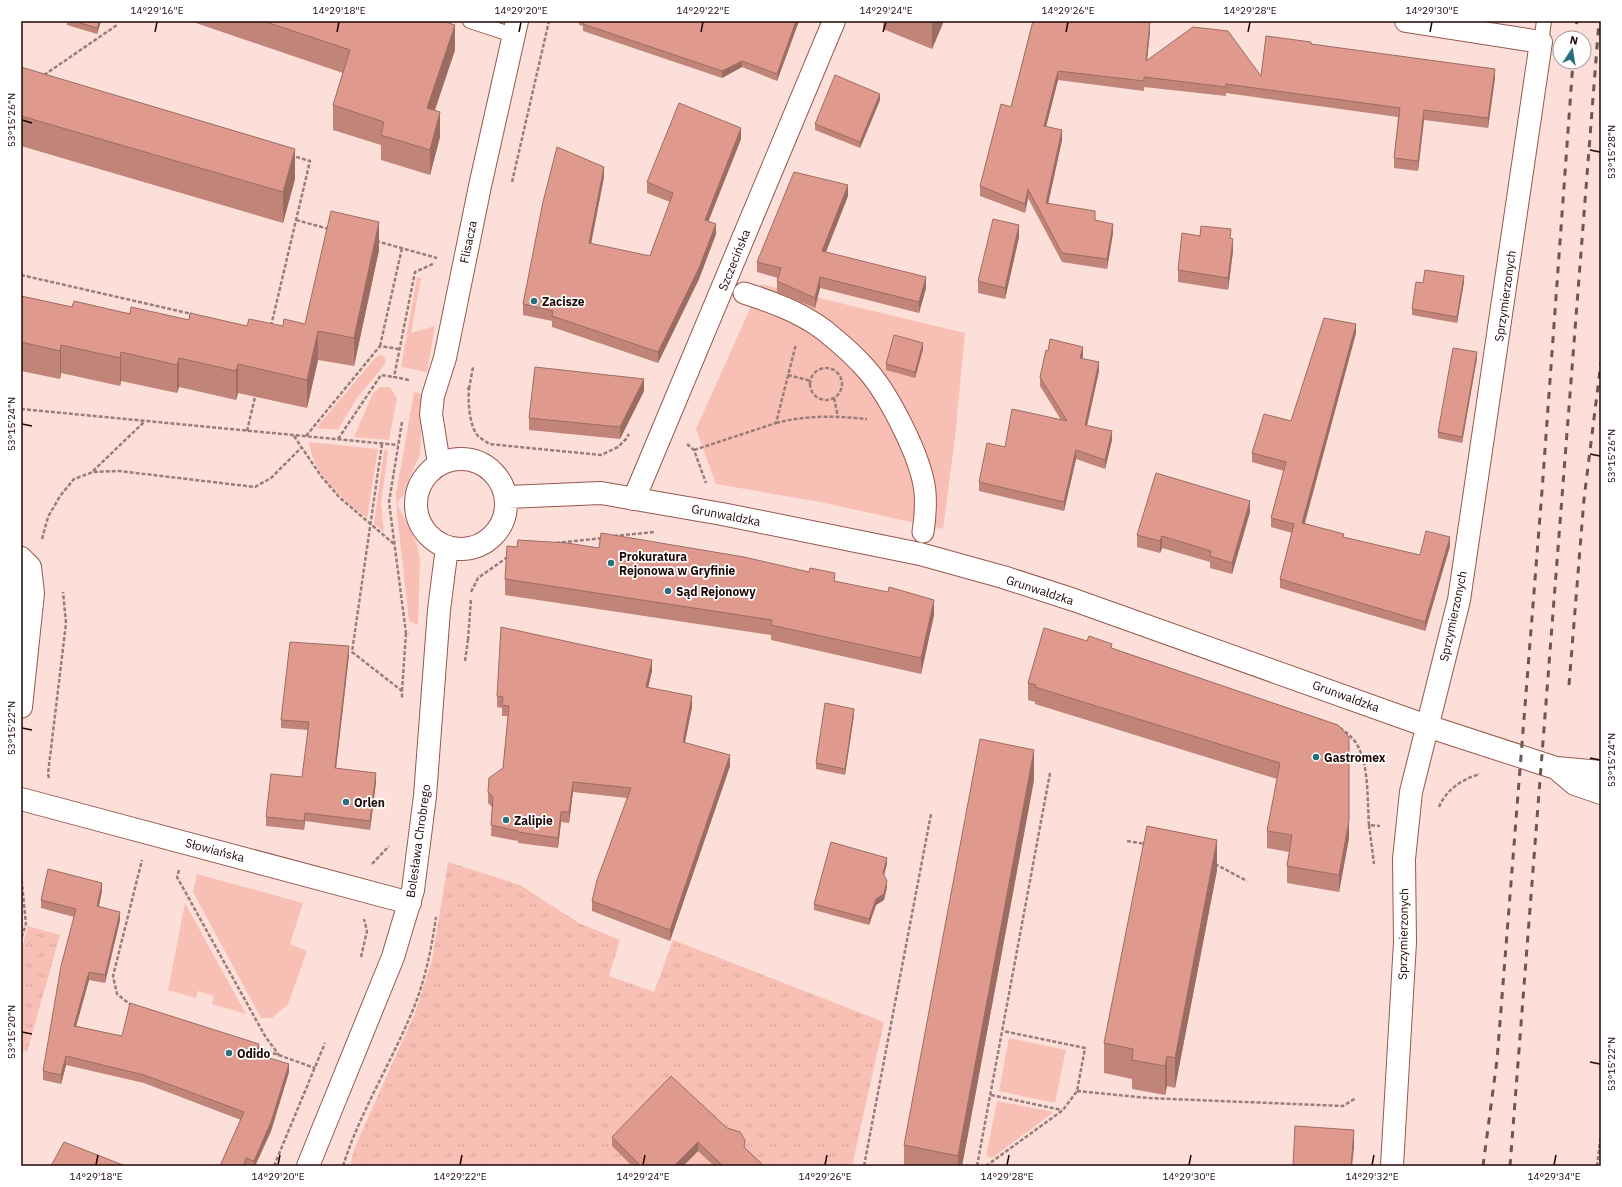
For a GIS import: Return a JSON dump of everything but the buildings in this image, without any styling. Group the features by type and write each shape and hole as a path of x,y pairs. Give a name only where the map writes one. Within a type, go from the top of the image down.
{"street":[{"name":"Szczecińska","path":"634,499 834,21"},
{"path":"1406,21 1543,32"},
{"name":"Flisacza","path":"439,464 432,414 433,396 446,358 480,186 515,28"},
{"name":"Sprzymierzonych","path":"1392,1166 1404,942 1406,828 1411,792 1459,600 1543,32"},
{"path":"744,293 803,316 824,330 869,372 902,428 920,470 925,491 925,517 923,532"},
{"path":"452,459 469,459 478,461 492,470 500,480 506,497 506,514 500,528 491,538 478,546 471,548 463,549 447,547 433,539 423,529 416,511 417,494 422,480 430,470 439,464 452,459"},
{"name":"Grunwaldzka","path":"506,497 594,493 634,499 854,540 970,568 1074,600 1162,630 1427,726 1556,768 1601,772"},
{"name":"Bolesława Chrobrego","path":"308,1166 393,957 410,903 421,832 439,610 447,547"},
{"path":"21,558 30,566 33,593 21,707"},
{"name":"Grunwaldzka","path":"1556,768 1575,784 1601,793"},
{"name":"Słowiańska","path":"21,799 410,903"}],"lane":[{"path":"470,21 515,28"}],"path":[{"path":"511,186 549,21"},
{"path":"42,77 117,25"},
{"path":"270,331 310,161 287,154"},
{"path":"296,220 334,230"},
{"path":"372,240 443,259"},
{"path":"306,436 380,346 402,248"},
{"path":"21,275 200,316"},
{"path":"776,423 803,316"},
{"path":"380,346 399,350"},
{"path":"474,362 469,388 468,405 474,428 478,436 489,444 601,455 618,447 626,439 631,428"},
{"path":"828,367 835,370 841,378 842,390 834,398 828,400 817,397 811,387 811,381 812,375 822,368 828,367"},
{"path":"338,440 381,375 394,377"},
{"path":"788,375 811,381"},
{"path":"408,387 409,380"},
{"path":"462,388 469,388"},
{"path":"247,431 255,397"},
{"path":"834,398 838,417"},
{"path":"21,409 398,445"},
{"path":"402,691 406,633 389,502 403,416"},
{"path":"694,450 776,423 797,418 838,417 869,419 890,423 902,428"},
{"path":"93,472 144,421"},
{"path":"294,436 321,476 347,505 394,544"},
{"path":"684,441 694,450 708,487"},
{"path":"355,627 382,444"},
{"path":"42,542 48,517 60,496 74,480 93,472 119,471 255,487 271,478 302,447"},
{"path":"555,543 656,532 663,533"},
{"path":"463,639 468,640 471,591 478,578 511,555"},
{"path":"406,633 412,634"},
{"path":"1335,724 1353,738 1361,752 1365,771 1369,825 1406,828"},
{"path":"977,1166 1050,773"},
{"path":"1437,812 1442,799 1457,784 1471,776 1483,773"},
{"path":"864,1166 931,814"},
{"path":"1126,841 1148,844"},
{"path":"136,1008 117,994 113,976 143,854"},
{"path":"1212,863 1247,881"},
{"path":"21,874 26,924 21,938"},
{"path":"360,958 367,931 362,914"},
{"path":"344,1166 350,1144 410,1019 419,995"},
{"path":"986,1166 1063,1110 1077,1091 1085,1048 1003,1031"},
{"path":"1037,1038 1038,1034"},
{"path":"265,1036 279,1055"},
{"path":"274,1166 327,1040"},
{"path":"249,1045 315,1068"},
{"path":"1077,1091 1148,1098 1343,1106 1356,1098"},
{"path":"991,1095 1063,1110"},
{"path":"1597,1166 1601,1133"}],"green space":[{"path":"417,277 421,278 411,333 435,326 427,372 401,367"},
{"path":"761,284 965,333 955,438 943,529 820,502 716,484 696,429"},
{"path":"380,355 384,356 386,361 383,367 357,398 338,430 316,428 375,358"},
{"path":"380,387 390,387 397,398 389,440 354,437 373,393"},
{"path":"414,392 423,394 420,455 403,496 398,501 398,507 417,544 420,559 418,625 409,621 396,494"},
{"path":"309,442 378,449 367,518 348,503 323,476 316,465"},
{"path":"384,450 388,451 381,504 384,532 374,524"},
{"path":"448,862 520,885 579,923 620,940 609,976 654,992 673,940 884,1022 852,1166 350,1166 354,1149 415,1013 432,960"},
{"path":"197,874 303,903 290,944 307,951 288,1004 272,1018 261,1018 193,892"},
{"path":"185,903 246,1014 212,1004 214,996 198,991 196,998 168,990"},
{"path":"28,926 60,935 27,1052 21,1050 21,949"},
{"path":"1009,1038 1066,1050 1055,1103 999,1091"},
{"path":"997,1101 1054,1112 992,1158 986,1156"}],"railway":[{"path":"1576,30 1577,21"},
{"path":"1510,1166 1599,21"},
{"path":"1483,1166 1497,1060 1542,491 1572,70"},
{"path":"1569,685 1584,499 1601,362"}],"place":[{"name":"Zacisze","path":"534,301"},
{"name":"Prokuratura Rejonowa w Gryfinie","path":"611,563"},
{"name":"Sąd Rejonowy","path":"668,591"},
{"name":"Gastromex","path":"1316,757"},
{"name":"Orlen","path":"346,802"},
{"name":"Zalipie","path":"506,820"},
{"name":"Odido","path":"229,1053"}]}
